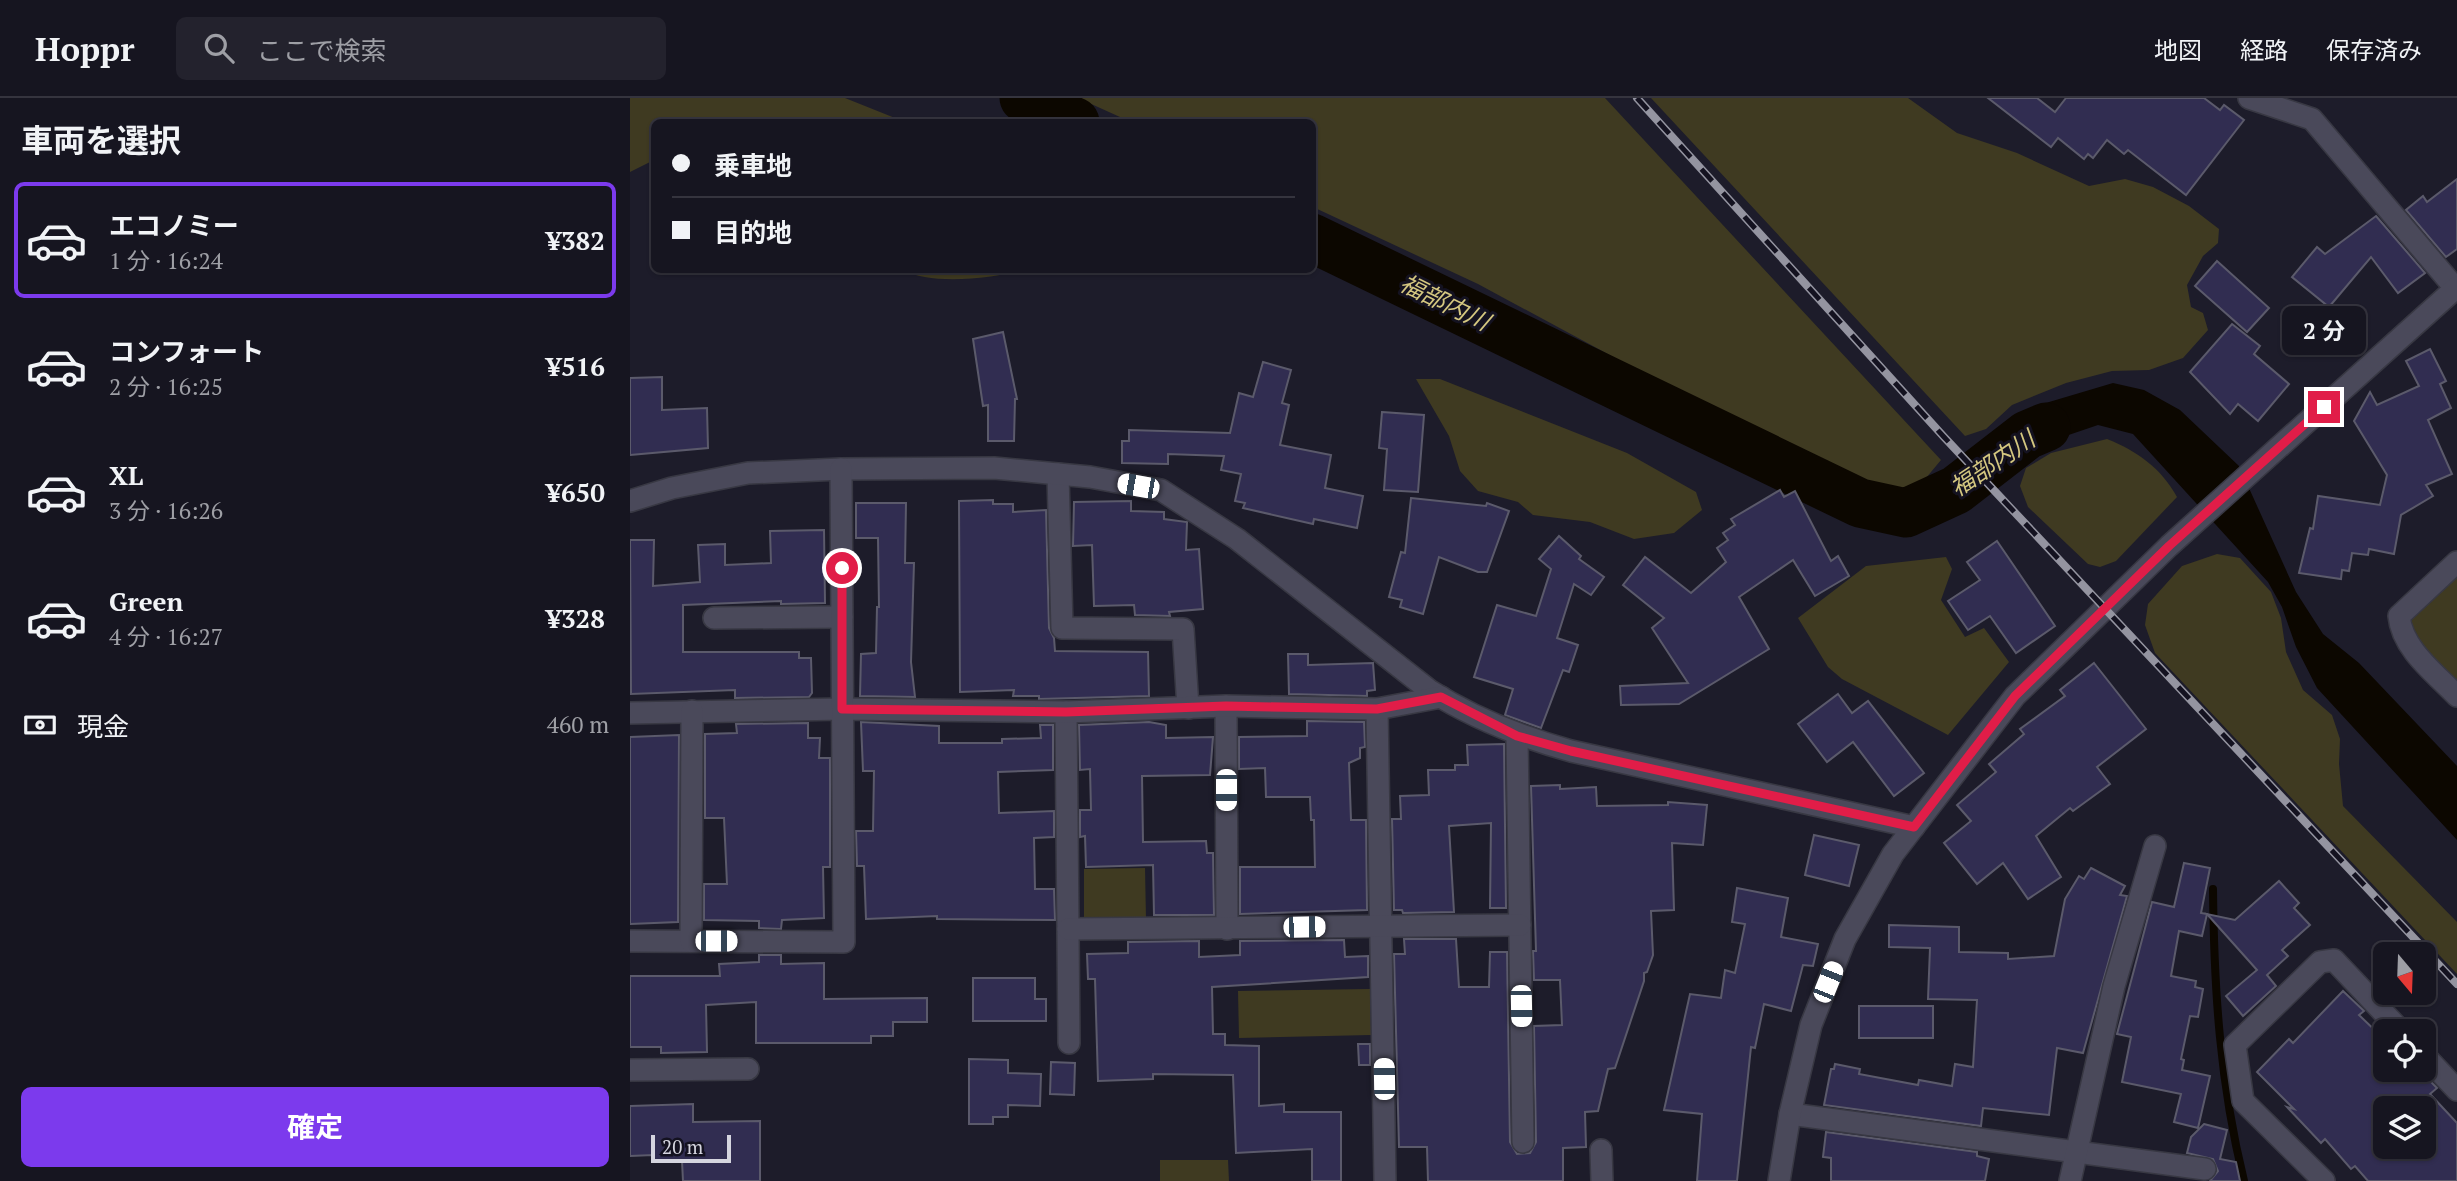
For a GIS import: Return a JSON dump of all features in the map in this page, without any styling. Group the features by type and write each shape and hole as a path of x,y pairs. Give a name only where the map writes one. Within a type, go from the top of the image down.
{"street":[{"path":"1779,1181 1790,1114 1811,1025 1845,939 1893,854 2015,696 2169,546 2456,287 2312,119 2249,98"},
{"path":"630,501 672,488 748,473 841,468 994,468 1058,474 1161,490 1237,539 1441,697 1517,736 1571,751 1914,827"},
{"path":"630,941 844,942 841,468"},
{"path":"1058,474 1062,628 1183,629 1188,708"},
{"path":"2457,562 2399,616 2400,628 2409,646 2457,696"},
{"path":"714,618 842,617"},
{"path":"630,713 842,709 1066,712 1226,706 1377,709 1441,697"},
{"path":"1226,706 1227,929"},
{"path":"1377,709 1385,1181"},
{"path":"691,941 692,711"},
{"path":"1066,712 1069,1043"},
{"path":"1517,736 1523,1142"},
{"path":"2070,1181 2114,986 2155,846"},
{"path":"1068,929 1520,925"},
{"path":"2324,1181 2243,1101 2235,1045 2320,962 2334,960 2390,1019"},
{"path":"2436,1068 2457,1090"},
{"path":"630,1070 748,1069"},
{"path":"1790,1114 2205,1169"},
{"path":"1601,1150 1602,1181"}],"shaded area":[{"path":"630,98 845,98 898,119 651,119 651,162 630,172"},
{"path":"1078,98 1605,98 1941,460 1916,490 1867,494 1478,284 1316,208 1316,119 1124,119"},
{"path":"1651,98 1908,98 1957,133 2017,153 2089,186 2125,179 2153,187 2189,206 2219,229 2218,243 2203,256 2187,285 2191,307 2203,313 2208,330 2183,358 2149,370 2112,371 2066,383 2012,405 1986,429 1965,436"},
{"path":"911,273 1008,273 961,279"},
{"path":"1416,379 1440,379 1627,453 1696,492 1702,510 1674,533 1634,539 1590,522 1533,515 1518,502 1478,491 1460,471 1449,436"},
{"path":"2107,439 2128,449 2156,469 2177,497 2116,561 2100,567 2088,564 2028,507 2020,486 2026,468 2051,453"},
{"path":"2217,554 2240,558 2271,592 2281,618 2286,652 2303,690 2332,715 2340,739 2339,764 2343,806 2457,922 2457,974 2436,952 2436,942 2427,942 2155,653 2145,625 2148,604 2182,566"},
{"path":"1946,557 1952,569 1941,600 1965,637 1984,628 2009,662 1948,735 1842,679 1828,667 1798,618 1866,566"},
{"path":"2457,572 2457,687 2412,640 2407,623"},
{"path":"1145,868 1146,919 1084,920 1084,869"},
{"path":"1370,989 1371,1035 1239,1038 1238,991"},
{"path":"1160,1160 1228,1160 1229,1181 1160,1181"}],"water":[{"path":"2113,383 2144,390 2180,410 2239,466 2296,592 2323,634 2359,663 2457,766 2457,840 2317,688 2296,647 2282,607 2268,582 2133,434 2098,425 2048,442 2022,455 2005,480 1980,454 2039,405"}],"building":[{"path":"1988,98 2037,98 2055,112 2066,98 2204,98 2220,110 2224,105 2244,120 2186,195 2128,150 2124,154 2107,140 2093,158 2088,154 2084,159 2058,138 2051,147"},
{"path":"2457,179 2457,249 2446,257 2406,210 2423,196 2427,202"},
{"path":"2376,216 2425,273 2398,293 2371,257 2329,307 2292,277 2317,247 2325,254"},
{"path":"2217,261 2269,308 2247,332 2195,286"},
{"path":"2232,324 2260,346 2254,354 2289,384 2258,421 2238,404 2230,414 2190,372"},
{"path":"1003,332 1017,399 1014,441 988,441 988,405 983,406 973,339"},
{"path":"2430,349 2446,381 2440,384 2451,408 2428,420 2452,474 2426,485 2433,496 2401,515 2394,554 2369,549 2368,555 2352,553 2349,571 2342,570 2341,579 2299,573 2310,528 2313,529 2318,496 2380,505 2387,475 2354,421 2370,392 2377,405 2419,386 2406,361"},
{"path":"1263,362 1291,370 1282,403 1289,405 1280,445 1331,455 1325,488 1363,496 1357,528 1314,519 1313,524 1243,508 1245,503 1235,501 1241,474 1221,470 1224,456 1168,454 1168,464 1122,463 1122,441 1129,441 1129,430 1230,433 1239,393 1253,397"},
{"path":"662,377 662,410 707,408 708,448 630,455 630,378"},
{"path":"1382,412 1424,415 1418,492 1384,490 1387,449 1379,448"},
{"path":"1780,490 1784,497 1795,491 1831,561 1838,556 1849,576 1815,596 1793,560 1739,597 1769,649 1679,704 1621,705 1620,686 1688,683 1652,628 1664,618 1623,585 1645,557 1691,593 1726,562 1717,548 1728,540 1723,533 1735,525 1731,519"},
{"path":"1411,498 1486,506 1487,503 1509,511 1487,572 1478,572 1439,557 1423,614 1400,607 1402,600 1389,597 1401,552 1405,553"},
{"path":"993,500 993,504 1013,504 1013,512 1046,510 1049,628 1054,638 1055,651 1148,652 1149,696 1039,699 1039,696 1013,696 1014,690 960,692 959,501"},
{"path":"1131,501 1131,511 1164,512 1164,519 1187,522 1186,550 1199,549 1203,609 1169,612 1170,616 1135,615 1134,605 1094,606 1092,545 1073,546 1074,502"},
{"path":"856,503 906,503 905,563 914,563 911,662 915,697 860,696 861,654 876,653 879,607 878,538 856,538"},
{"path":"824,530 825,603 781,604 781,601 683,605 683,652 799,652 799,658 811,658 812,693 809,697 735,698 735,690 631,694 630,540 654,540 653,586 700,582 698,545 725,544 725,565 771,563 770,531"},
{"path":"1559,536 1581,556 1579,559 1604,577 1591,595 1574,584 1557,638 1578,645 1569,672 1563,670 1541,728 1505,715 1513,689 1474,677 1497,605 1536,616 1551,569 1539,559"},
{"path":"1997,541 2055,626 2016,653 1990,616 1968,630 1948,601 1980,580 1967,562"},
{"path":"1288,654 1308,654 1308,665 1373,663 1375,690 1367,691 1367,696 1289,694"},
{"path":"2094,663 2146,729 2097,767 2110,784 2073,811 2070,808 2036,836 2061,877 2028,899 2003,863 1977,884 1944,843 1971,821 1957,805 1996,772 1989,764 2024,734 2020,729 2065,696 2060,690"},
{"path":"1838,694 1852,713 1868,701 1924,773 1894,796 1853,742 1827,762 1798,724"},
{"path":"1307,721 1364,722 1365,747 1360,748 1360,758 1349,763 1351,820 1366,820 1367,910 1240,914 1240,867 1315,867 1314,820 1311,820 1310,797 1266,797 1265,768 1239,769 1239,737 1307,736"},
{"path":"861,722 939,726 939,743 1002,743 1002,739 1041,738 1040,725 1053,725 1053,770 998,772 999,813 1054,811 1054,837 1034,838 1035,889 1054,889 1055,920 937,919 937,916 866,919 864,866 857,866 856,831 873,831 874,771 863,771"},
{"path":"1149,722 1166,725 1166,738 1213,737 1210,775 1142,776 1143,842 1206,841 1207,853 1213,853 1214,915 1154,915 1153,865 1086,867 1085,836 1080,837 1080,810 1091,810 1090,769 1080,770 1079,725"},
{"path":"808,723 808,738 820,738 819,758 830,758 830,867 823,867 824,918 782,920 781,929 759,928 759,921 704,920 704,884 727,884 724,818 705,818 705,734 737,733 736,724"},
{"path":"679,735 678,922 630,924 630,737"},
{"path":"1504,744 1506,908 1490,908 1491,823 1449,826 1454,912 1403,913 1402,910 1394,910 1392,819 1401,819 1400,796 1429,795 1428,770 1455,770 1455,765 1468,765 1467,745"},
{"path":"1560,785 1560,789 1596,787 1597,806 1668,805 1668,802 1707,805 1703,845 1672,843 1674,910 1651,911 1653,955 1647,972 1644,973 1644,981 1615,1068 1608,1069 1598,1111 1585,1112 1586,1147 1563,1148 1563,1181 1428,1181 1427,1147 1399,1147 1394,954 1405,954 1404,939 1456,939 1459,987 1489,987 1490,952 1507,952 1510,1142 1517,1154 1530,1153 1536,1142 1534,1026 1562,1025 1560,980 1534,980 1533,951 1536,951 1531,786"},
{"path":"1814,835 1859,845 1849,886 1805,875"},
{"path":"2184,863 2210,868 2201,913 2207,914 2202,936 2179,931 2171,976 2196,981 2195,987 2203,989 2198,1017 2190,1016 2181,1059 2184,1060 2182,1070 2210,1076 2198,1128 2174,1122 2181,1094 2122,1082 2131,1037 2117,1034 2152,902 2174,907"},
{"path":"2091,868 2125,886 2120,895 2127,896 2083,1053 2057,1048 2049,1115 1983,1108 1981,1126 1824,1105 1831,1069 1834,1069 1835,1064 1860,1069 1859,1074 1918,1085 1919,1080 1952,1086 1955,1064 1973,1067 1977,1000 1928,999 1930,948 1889,947 1889,925 1959,927 1959,952 2008,953 2008,959 2054,956 2065,899 2079,876 2084,879"},
{"path":"2279,881 2299,903 2294,908 2310,925 2282,950 2288,956 2267,975 2276,986 2243,1016 2226,996 2257,970 2207,914 2235,920"},
{"path":"1737,888 1788,898 1781,937 1818,944 1813,966 1803,965 1791,1011 1764,1004 1755,1048 1751,1047 1737,1181 1697,1181 1702,1114 1664,1110 1690,994 1721,998 1725,970 1735,973 1745,924 1732,922"},
{"path":"1344,940 1345,957 1368,956 1368,977 1212,987 1213,1034 1225,1034 1225,1045 1259,1046 1259,1106 1284,1104 1284,1112 1341,1112 1341,1181 1312,1181 1312,1149 1236,1153 1233,1075 1153,1074 1153,1079 1098,1081 1095,979 1088,979 1087,954 1128,953 1128,942 1199,941 1199,957 1240,955 1240,941"},
{"path":"759,955 781,955 781,964 824,963 824,999 927,998 927,1022 893,1022 893,1036 871,1036 871,1043 756,1043 756,1002 706,1005 707,1052 661,1053 661,1047 630,1047 630,976 720,976 719,964 759,962"},
{"path":"973,978 1035,978 1035,999 1046,999 1046,1021 973,1021"},
{"path":"2343,991 2364,1011 2359,1015 2373,1028 2373,1082 2431,1082 2437,1088 2430,1094 2432,1096 2373,1096 2373,1159 2436,1159 2436,1100 2457,1123 2457,1181 2368,1181 2355,1166 2351,1169 2325,1139 2321,1143 2287,1107 2294,1109 2257,1072 2289,1039 2293,1043"},
{"path":"1859,1006 1933,1006 1933,1038 1859,1038"},
{"path":"1358,1044 1370,1044 1370,1065 1359,1065"},
{"path":"969,1059 1008,1060 1008,1073 1041,1074 1040,1106 1008,1105 1008,1117 993,1117 993,1124 969,1124"},
{"path":"1051,1062 1075,1063 1074,1095 1050,1094"},
{"path":"693,1104 693,1122 760,1121 760,1181 683,1181 682,1161 653,1162 653,1155 630,1156 630,1106"},
{"path":"2204,1124 2227,1130 2220,1159 2236,1162 2240,1181 2210,1181 2218,1171 2213,1159 2187,1153 2191,1137"},
{"path":"1826,1132 1977,1152 1977,1156 1989,1159 1985,1181 1831,1181 1831,1158 1823,1157"}],"waterway":[{"name":"福部内川","path":"1024,98 1069,119"},
{"name":"福部内川","path":"1316,240 1860,503 1906,513 1956,490 2027,435 2046,427"},
{"path":"2213,889 2220,1036 2229,1108 2244,1181"}],"railway":[{"path":"1637,98 1944,437 2457,984"}],"route":[{"path":"842,568 842,709 1066,712 1226,706 1377,709 1441,697 1517,736 1571,751 1914,827 2015,696 2169,546 2324,407"}]}
